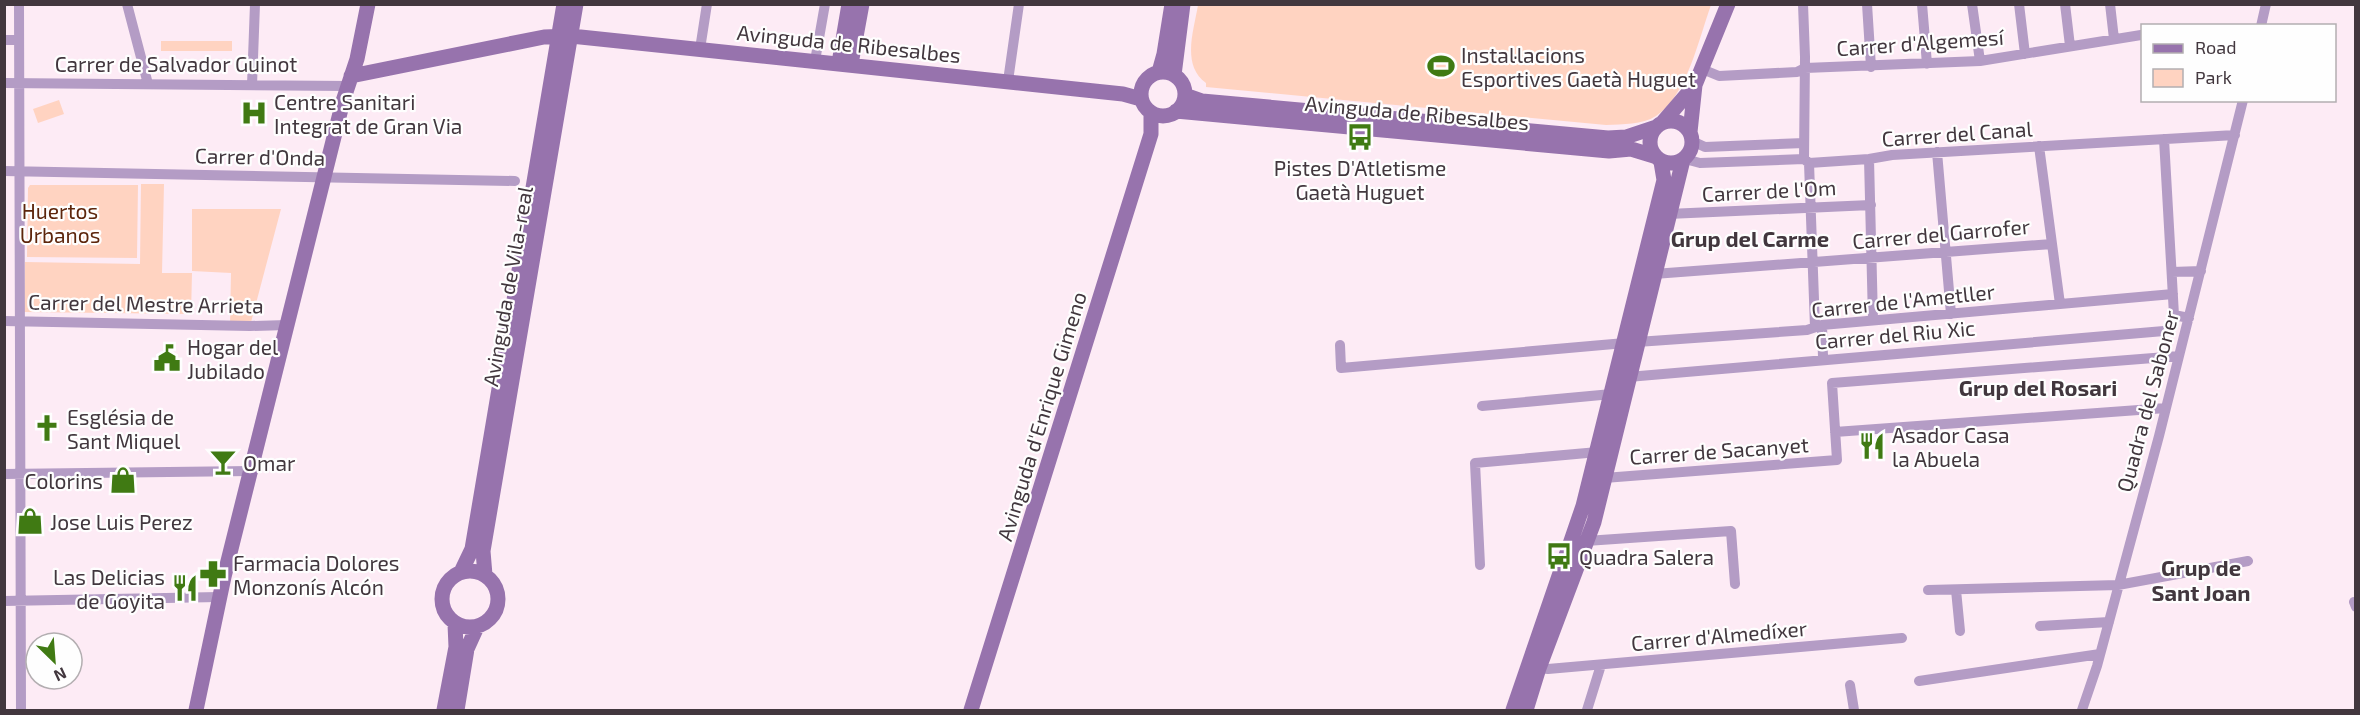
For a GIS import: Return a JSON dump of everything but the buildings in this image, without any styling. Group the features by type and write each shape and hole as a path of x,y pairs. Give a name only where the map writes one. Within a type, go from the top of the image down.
{"street":[{"path":"19,4 21,711"},
{"path":"127,4 148,84"},
{"path":"252,85 255,4"},
{"path":"196,711 219,597 324,176 357,59 368,4"},
{"name":"Avinguda de Vila-real","path":"485,575 483,551 565,36 564,4"},
{"name":"Avinguda de Vila-real","path":"461,572 472,549 565,36 576,4"},
{"path":"700,49 707,4"},
{"path":"815,61 825,4"},
{"path":"845,64 849,4"},
{"path":"845,64 862,4"},
{"path":"1008,81 1019,4"},
{"path":"1167,73 1164,54 1172,4"},
{"path":"1167,73 1183,4"},
{"path":"1586,520 1648,272 1664,180 1649,141 1659,125 1695,85 1728,4"},
{"path":"1803,4 1804,143 1818,326 1823,357"},
{"path":"1867,4 1870,67"},
{"path":"1922,4 1927,64"},
{"path":"1972,4 1980,61"},
{"path":"2019,4 2025,54"},
{"path":"2065,4 2070,46"},
{"path":"2110,4 2114,39"},
{"path":"2261,24 2266,4"},
{"name":"Carrer d'Algemesí","path":"1702,69 1719,76 1797,72 1804,68 1980,61 2141,34"},
{"name":"Carrer de Salvador Guinot","path":"4,83 252,85 350,81 565,36"},
{"name":"Avinguda de Ribesalbes","path":"565,36 1123,94 1141,93"},
{"path":"4,40 19,40"},
{"path":"1167,73 1182,83 1185,95 1182,104 1164,114 1141,93 1148,77 1167,73"},
{"path":"1648,272 1684,160 1691,151 1695,85"},
{"name":"Avinguda de Ribesalbes","path":"1185,95 1202,101 1608,138 1626,137 1659,125"},
{"name":"Quadra del Saboner","path":"2082,711 2109,622 2166,408 2243,102"},
{"name":"Avinguda de Ribesalbes","path":"1164,114 1609,151 1631,149 1657,159"},
{"name":"Avinguda d'Enrique Gimeno","path":"971,711 1151,134 1164,114"},
{"path":"1659,125 1673,121 1683,125 1691,137 1705,147 1804,143"},
{"name":"Carrer del Canal","path":"1684,160 1700,163 1869,159 1937,152 2235,135"},
{"path":"2164,139 2174,315 2189,318"},
{"path":"2039,146 2060,304"},
{"path":"1937,152 1951,314"},
{"path":"1657,159 1672,164 1684,160"},
{"path":"1869,159 1874,320"},
{"name":"Carrer d'Onda","path":"4,171 515,181"},
{"name":"Carrer de l'Om","path":"1668,214 1871,205"},
{"name":"Carrer del Garrofer","path":"1648,272 1873,259 2052,244"},
{"path":"2172,272 2201,271"},
{"name":"Carrer de l'Ametller","path":"1340,345 1341,368 1631,342 1807,330 1818,326 1874,320 2173,294"},
{"name":"Carrer del Mestre Arrieta","path":"4,321 287,325"},
{"name":"Carrer del Riu Xic","path":"1628,377 2164,331"},
{"path":"1618,394 1628,377 1631,342"},
{"path":"2166,408 1835,432 1832,383 2179,356"},
{"path":"1482,406 1618,394"},
{"name":"Carrer de Sacanyet","path":"1604,477 1837,460 1835,432"},
{"path":"1480,565 1475,463 1604,451"},
{"path":"1513,711 1604,477 1604,451"},
{"path":"4,474 251,471"},
{"path":"1579,539 1731,531 1736,584"},
{"path":"1526,711 1579,539"},
{"path":"1928,590 2118,585 2248,561"},
{"path":"457,711 467,649 477,627 492,617 498,600 495,585 485,575 469,570 447,581 441,597 444,612 455,624 477,627"},
{"path":"1956,590 1960,631"},
{"path":"4,601 219,597"},
{"path":"2040,626 2109,622"},
{"path":"444,711 456,647 455,624"},
{"name":"Carrer d'Almedíxer","path":"1539,668 1601,665 1902,638"},
{"path":"1919,681 2100,654"},
{"path":"1587,711 1601,665"},
{"path":"1850,685 1854,711"}],"green space":[{"name":"Instal·lacions Esportives Gaetà Huguet","path":"1198,5 1711,5 1691,65 1676,95 1667,107 1645,121 1606,125 1206,87 1206,83 1198,76 1191,57 1192,36"},
{"path":"161,41 232,41 232,51 161,51"},
{"path":"59,100 64,114 38,123 33,109"},
{"path":"141,184 164,184 162,273 192,273 191,314 24,312 25,262 140,264"},
{"name":"Huertos Urbanos","path":"30,185 138,185 137,258 27,257 28,188"},
{"path":"192,209 281,209 250,326 230,326 231,273 192,271"}],"place":[{"name":"Instal·lacions Esportives Gaetà Huguet","path":"1441,66"},
{"name":"Centre Sanitari Integrat de Gran Via","path":"254,113"},
{"name":"Pistes D'Atletisme Gaetà Huguet","path":"1360,137"},
{"name":"Hogar del Jubilado","path":"167,358"},
{"name":"Església de Sant Miquel","path":"47,428"},
{"name":"Asador Casa la Abuela","path":"1872,446"},
{"name":"Omar","path":"223,462"},
{"name":"Colorins","path":"123,480"},
{"name":"Jose Luis Perez","path":"30,521"},
{"name":"Quadra Salera","path":"1559,556"},
{"name":"Farmacia Dolores Monzonís Alcón","path":"213,574"},
{"name":"Las Delicias de Goyita","path":"185,588"}],"district":[{"name":"Grup del Carme","path":"1750,238"},
{"name":"Grup del Rosari","path":"2038,387"},
{"name":"Grup de Sant Joan","path":"2201,580"}]}
